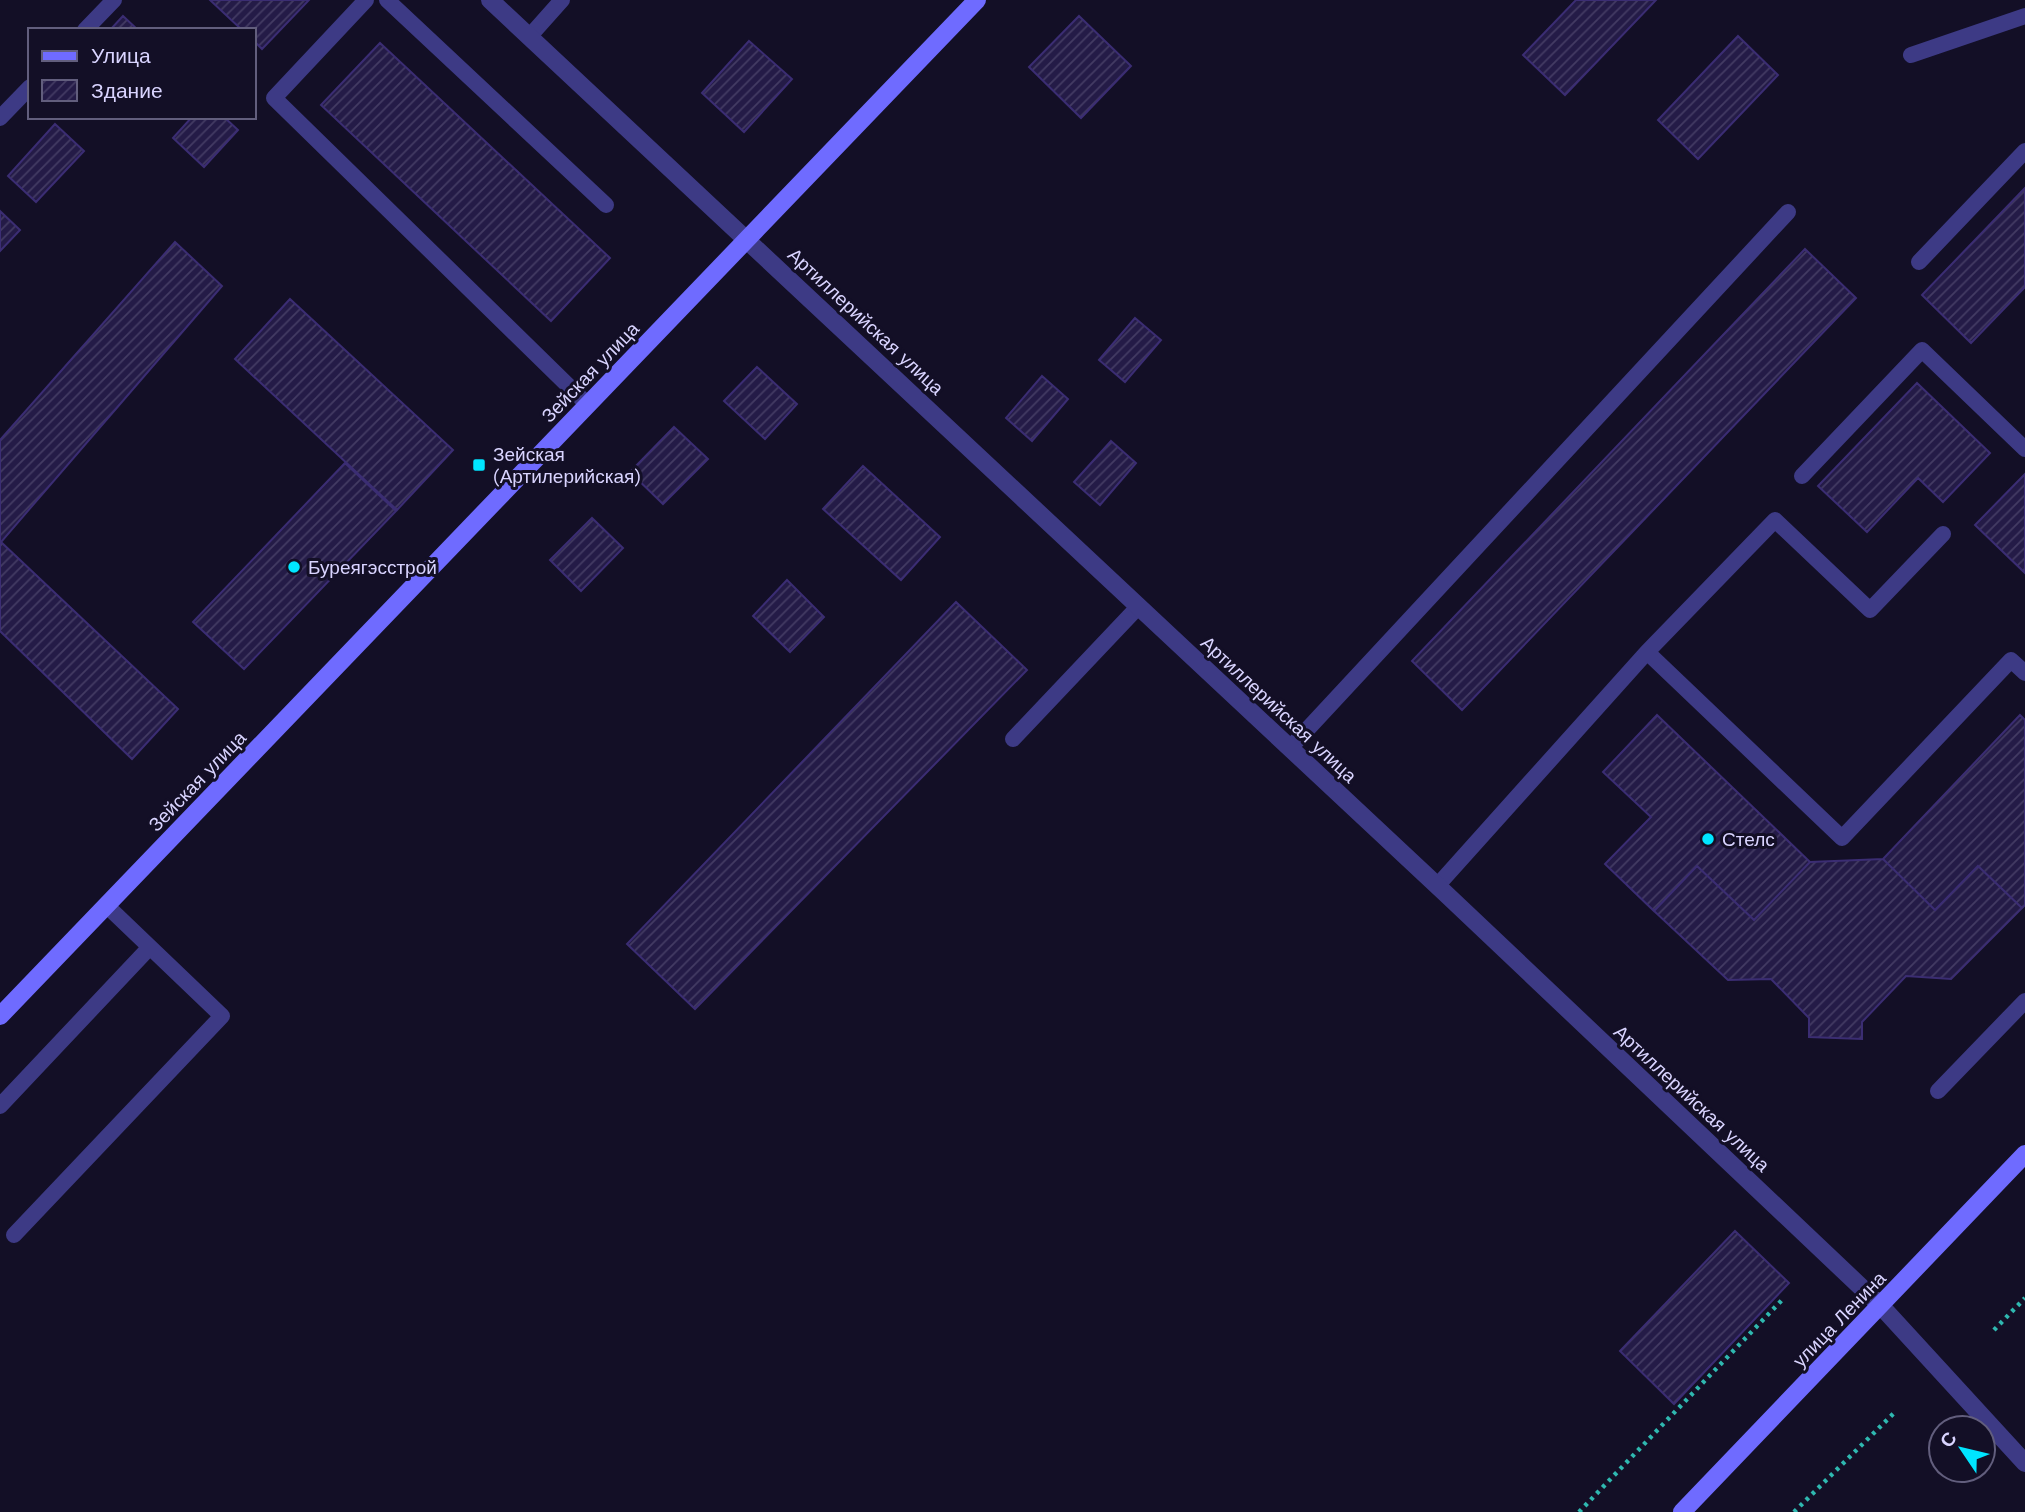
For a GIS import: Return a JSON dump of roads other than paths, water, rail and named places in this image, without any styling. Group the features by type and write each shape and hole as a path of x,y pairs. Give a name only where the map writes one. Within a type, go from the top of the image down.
{"street":[{"name":"Артиллерийская улица","path":"490,0 1139,606 1881,1306 2025,1463"},
{"name":"Зейская улица","path":"0,1016 977,0"},
{"name":"улица Ленина","path":"1682,1512 2025,1154"}],"lane":[{"path":"87,28 114,0"},
{"path":"366,0 274,98 588,405"},
{"path":"387,0 606,205"},
{"path":"529,37 562,0"},
{"path":"1911,55 2025,16"},
{"path":"0,118 28,89"},
{"path":"1919,262 2025,151"},
{"path":"1290,748 1788,212"},
{"path":"1802,476 1922,350 2025,449"},
{"path":"1437,886 1647,652 1775,520 1870,610 1942,534"},
{"path":"1013,739 1139,606"},
{"path":"1647,652 1842,838 2011,660 2025,673"},
{"path":"14,1236 222,1016 106,905"},
{"path":"0,1106 150,947"},
{"path":"1938,1091 2025,1001"}],"place":[{"name":"Зейская (Артилерийская)","path":"479,465"},
{"name":"Буреягэсстрой","path":"294,567"},
{"name":"Стелс","path":"1708,839"}]}
